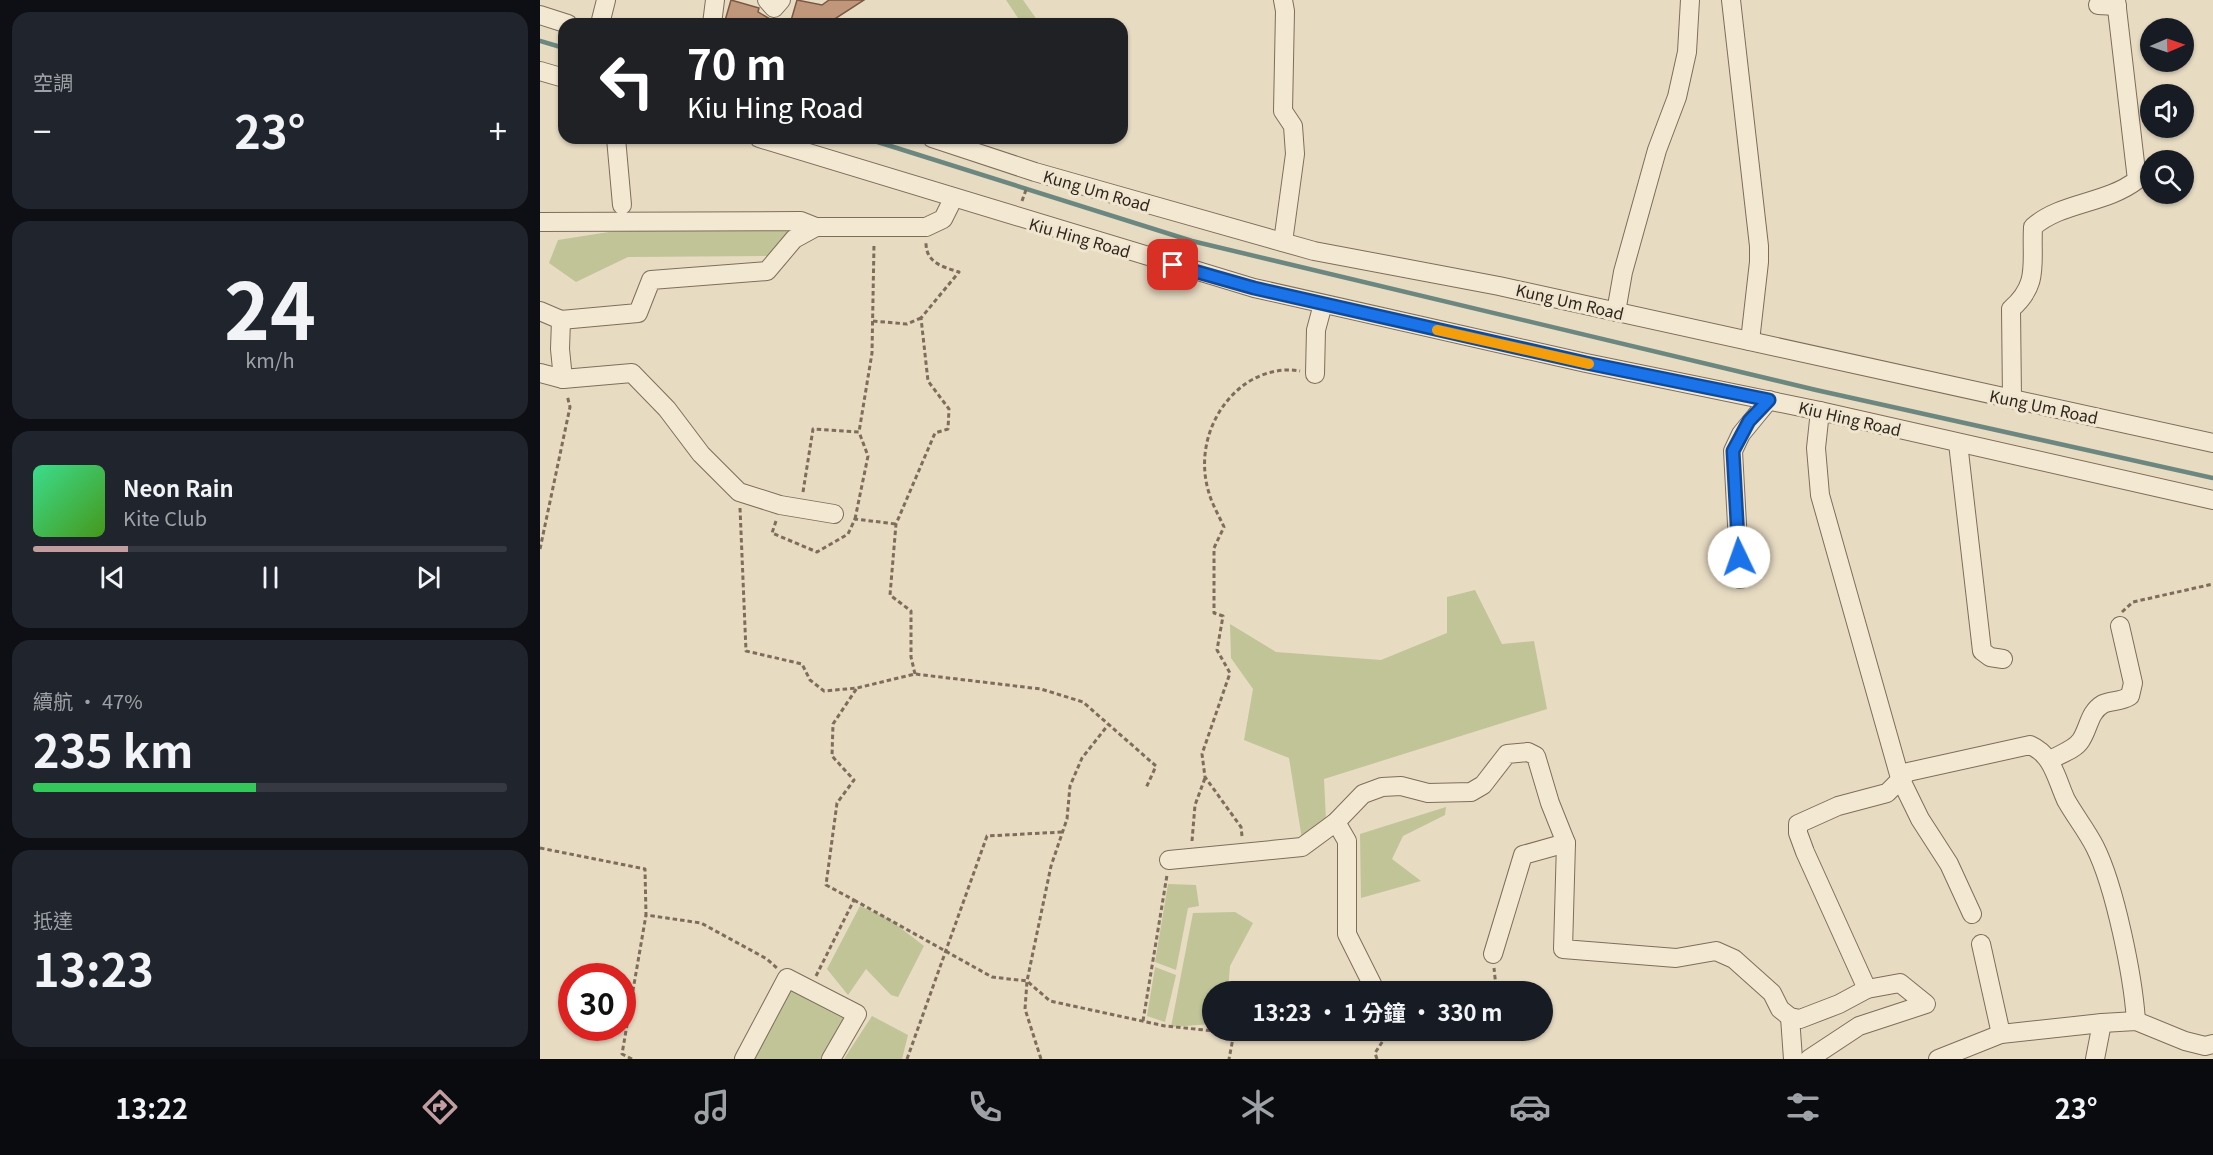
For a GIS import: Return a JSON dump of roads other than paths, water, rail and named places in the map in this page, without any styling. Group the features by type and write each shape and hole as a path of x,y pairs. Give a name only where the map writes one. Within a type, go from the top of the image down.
{"street":[{"path":"602,18 606,0"},
{"path":"713,18 715,0"},
{"path":"1282,0 1285,11 1283,111 1293,126 1295,154 1283,242"},
{"path":"1616,312 1648,180 1677,97 1687,52 1690,0"},
{"path":"1731,0 1759,246 1750,341"},
{"path":"2012,399 2011,309 2024,298 2032,285 2033,227 2043,218 2126,189 2136,180 2110,4"},
{"path":"540,15 558,21"},
{"path":"540,71 558,76"},
{"path":"617,144 622,205"},
{"name":"Kiu Hing Road","path":"778,144 953,199 1254,288 1586,363 1820,411 2213,500"},
{"name":"Kung Um Road","path":"950,144 1035,172 1283,242 1616,312 2213,443"},
{"path":"540,222 801,221 816,227 874,229 926,227 943,219 953,199"},
{"path":"540,311 561,320 638,313 651,280 767,271 794,239 816,227"},
{"path":"1315,374 1316,330 1323,304"},
{"path":"561,320 560,349 563,379"},
{"path":"540,374 563,379 632,373 667,409 701,454 739,492 780,505 834,514"},
{"path":"1740,579 1733,451 1749,421 1769,400"},
{"path":"1820,411 1816,448 1820,495 1900,778 1920,819 1949,864 1972,914"},
{"path":"1958,443 1982,651 1990,657 2003,659"},
{"path":"2050,760 2074,747 2081,740 2091,715 2104,704 2122,701 2130,696 2133,683 2120,626"},
{"path":"1867,989 1805,852 1798,833 1798,824 1818,813 1887,793 1908,772 2030,744 2042,750 2050,760 2067,800 2096,848 2112,900 2134,991 2136,1021"},
{"path":"1169,860 1302,847 1336,822 1363,794 1382,787 1401,786 1428,793 1471,792 1483,785 1507,754 1527,752 1536,756 1540,764 1550,803 1566,843 1563,949 1677,958 1716,951 1734,958 1772,993 1780,1009 1790,1017 1800,1019 1839,1004 1867,989 1900,983 1926,1004 1859,1026 1809,1059"},
{"path":"1336,822 1347,841 1347,934 1370,981"},
{"path":"1493,954 1523,855 1566,843"},
{"path":"1981,944 2001,1034"},
{"path":"744,1059 787,978 857,1014 831,1059"},
{"path":"1790,1017 1793,1059"},
{"path":"1938,1059 2001,1034 2136,1021 2186,1041 2205,1046 2213,1044"},
{"path":"2095,1059 2102,1023"}],"waterway":[{"path":"540,41 558,46"},
{"path":"884,144 1192,241 1816,390 2213,478"}]}
